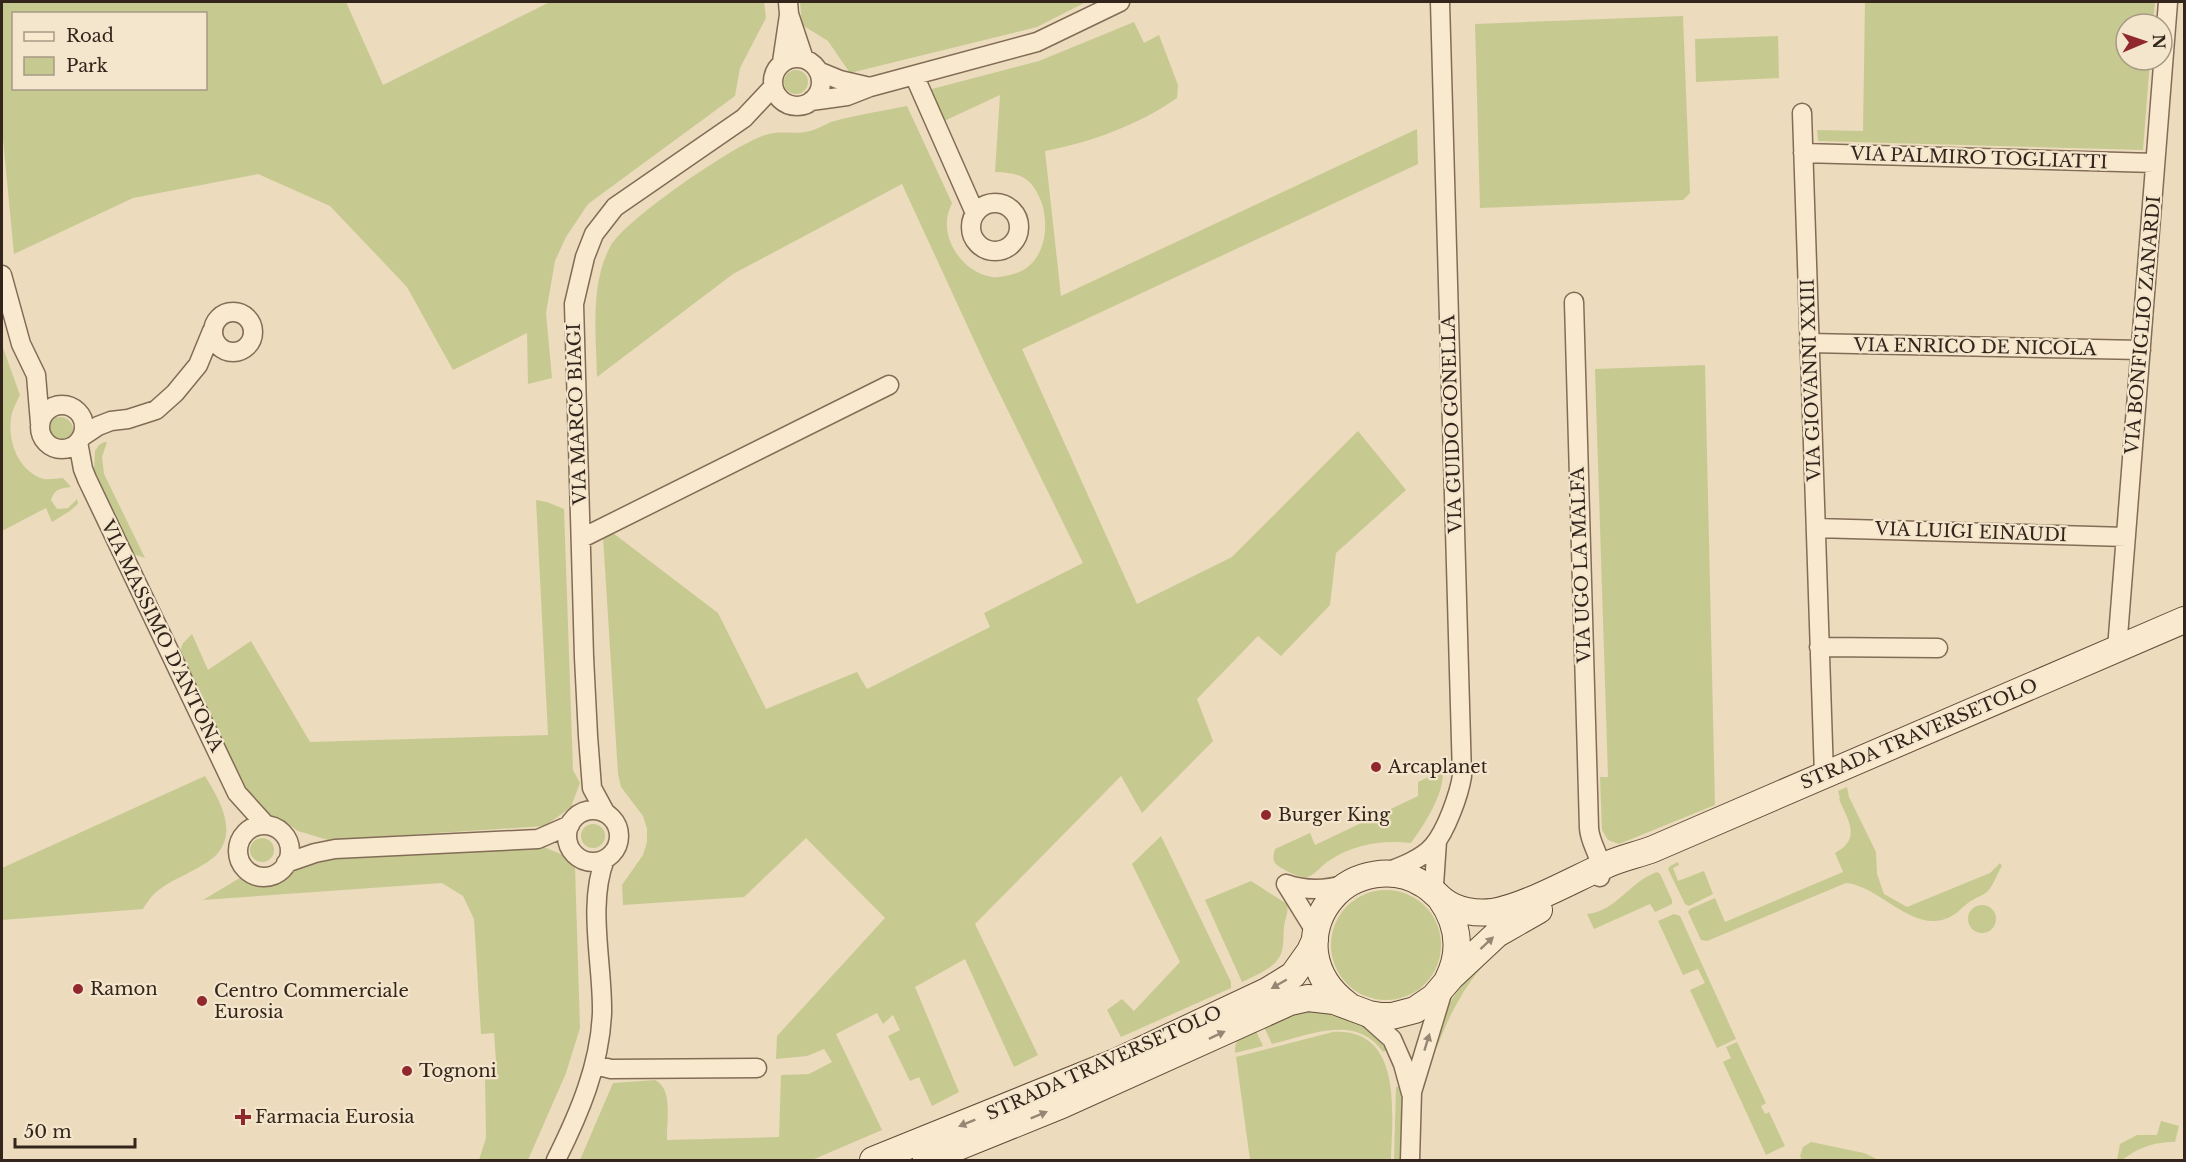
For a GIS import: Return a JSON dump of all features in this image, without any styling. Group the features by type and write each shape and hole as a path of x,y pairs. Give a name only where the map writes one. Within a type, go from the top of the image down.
{"main road":[{"name":"STRADA TRAVERSETOLO","path":"1353,1008 1339,998 1324,980 1316,959 1315,940 1318,924 1328,903 1352,882 1362,877 1394,873 1415,879 1450,905 1463,910 1490,912 1509,908 1592,871 1624,869 1642,853 2184,620"},
{"name":"STRADA TRAVERSETOLO","path":"927,1161 1062,1105 1290,1002 1315,999 1339,1002 1381,1016 1404,1014 1425,1005 1497,934 1535,912 1592,871"},
{"name":"STRADA TRAVERSETOLO","path":"1440,898 1452,916 1457,938 1456,959 1446,984"},
{"name":"STRADA TRAVERSETOLO","path":"873,1161 1118,1061 1267,991 1283,982 1297,970 1315,940"}],"street":[{"path":"811,101 847,96 870,87 1037,42 1120,2"},
{"name":"VIA GUIDO GONELLA","path":"1383,873 1401,867 1432,848 1437,841 1459,792 1463,758 1440,2"},
{"path":"789,8 811,65 821,84 819,91 811,101 804,105 788,105 781,100 773,87 774,73 782,63 793,58 811,65 840,80 870,87"},
{"path":"782,63 789,8"},
{"name":"VIA BONFIGLIO ZANARDI","path":"2117,649 2156,163 2173,10"},
{"path":"914,75 975,213"},
{"name":"VIA MARCO BIAGI","path":"585,811 592,788 584,657 574,304 585,257 594,234 615,207 744,118 773,87"},
{"name":"VIA MARCO BIAGI","path":"744,118 788,105"},
{"name":"VIA GIOVANNI XXIII","path":"1802,113 1824,775"},
{"name":"VIA PALMIRO TOGLIATTI","path":"1803,153 2156,163"},
{"name":"VIA MASSIMO D'ANTONA","path":"2,276 21,344 36,375 42,437 87,479"},
{"name":"VIA UGO LA MALFA","path":"1574,302 1592,871"},
{"path":"52,447 66,449 98,426 156,410 175,393 198,365 217,319 228,312 242,314 252,324 254,330 250,344 239,352 215,355 198,365"},
{"path":"212,331 216,344 226,352"},
{"name":"VIA ENRICO DE NICOLA","path":"1809,343 2141,350"},
{"name":"VIA MASSIMO D'ANTONA","path":"36,375 84,420 81,439 82,469 237,794 265,824"},
{"path":"582,538 889,385"},
{"path":"39,423 52,407 73,408 111,421"},
{"name":"VIA LUIGI EINAUDI","path":"1816,528 2126,537"},
{"path":"1820,647 1938,648"},
{"name":"VIA MARCO BIAGI","path":"592,788 605,812"},
{"name":"VIA MASSIMO D'ANTONA","path":"237,794 241,838"},
{"path":"538,838 590,858 612,854 619,840 616,824 605,812 585,811 573,819 570,825 568,841 590,858 595,873 598,891 598,954 602,1013 595,1065 556,1161"},
{"path":"285,835 290,846 282,870 268,877 252,874 241,863 238,855 241,838 252,827 265,824 275,827 285,835 335,849"},
{"path":"286,863 335,849 538,838 570,825"},
{"name":"VIA GUIDO GONELLA","path":"1437,841 1434,885 1440,898"},
{"path":"1315,940 1312,926 1286,885 1297,888 1332,888 1352,882"},
{"path":"1411,1098 1446,984"},
{"path":"1353,1008 1392,1039 1403,1064 1411,1098 1410,1161"},
{"path":"595,1065 611,1069 757,1068"}],"green space":[{"path":"2,2 346,2 383,85 550,2 764,2 766,18 740,68 735,96 588,204 566,237 555,261 546,313 552,378 528,384 527,333 453,370 407,287 330,206 258,174 133,198 14,254 2,129"},
{"path":"800,2 1086,2 1037,27 850,73 828,41 802,25"},
{"path":"1865,2 2155,2 2154,12 2114,12 2114,72 2149,72 2143,150 1818,141 1817,130 1863,131"},
{"path":"1683,16 1690,193 1683,200 1480,208 1475,24"},
{"path":"1134,22 1144,43 1159,35 1178,85 1177,98 1147,116 1114,131 1080,143 1045,151 1061,296 1417,129 1418,164 1022,349 1137,604 1232,557 1358,431 1406,490 1336,553 1330,605 1281,656 1258,636 1197,699 1213,741 1142,813 1121,776 975,924 1038,1055 1014,1067 965,959 915,987 959,1092 932,1106 919,1077 910,1081 888,1036 900,1030 893,1015 883,1024 877,1013 836,1034 882,1130 812,1160 580,1160 613,1083 655,1080 661,1084 668,1107 667,1140 779,1137 781,1075 809,1074 832,1062 824,1049 807,1056 776,1059 777,1036 885,918 806,838 744,897 623,905 622,885 643,855 647,842 647,829 643,816 621,787 618,774 603,537 613,533 718,613 766,709 857,672 867,689 990,627 984,613 1083,563 986,366 902,184 733,274 597,377 595,328 597,294 599,277 610,247 636,219 658,202 707,167 751,141 765,135 810,131 831,122 907,106 952,203 947,230 959,257 974,270 992,277 1022,271 1031,264 1042,246 1045,235 1044,212 1037,193 1028,181 1011,173 995,172 1000,95 942,122 928,90 1039,61"},
{"path":"1778,36 1779,78 1696,82 1695,39"},
{"path":"796,70 805,73 808,82 805,91 796,94 787,91 784,82 787,73"},
{"path":"2,345 20,395 12,413 11,433 12,443 20,461 35,475 44,479 63,478 71,487 54,493 51,500 57,509 68,508 77,499 78,504 52,522 46,508 2,531"},
{"path":"1705,365 1715,805 1619,844 1608,840 1602,830 1600,777 1608,777 1595,369"},
{"path":"60,417 69,421 73,430 69,439 60,443 51,439 47,430 51,421"},
{"path":"107,442 102,457 104,474 145,558 133,554 94,470 95,451"},
{"path":"536,500 564,509 573,770 580,783 571,807 545,826 328,840 298,831 281,819 263,814 244,790 180,651 183,643 192,634 208,670 251,641 310,742 548,735"},
{"path":"1443,770 1437,799 1428,818 1411,843 1369,844 1349,850 1327,862 1308,877 1296,875 1274,861 1275,849 1310,833 1315,845 1418,796 1418,782"},
{"path":"205,776 221,805 224,816 226,837 222,848 200,867 161,888 143,909 2,920 2,868"},
{"path":"1847,787 1849,797 1876,852 1877,874 1884,894 1907,907 1990,873 2000,863 2002,866 1990,888 1952,916 1932,921 1907,914 1871,892 1846,883 1707,941 1701,940 1688,912 1690,909 1715,898 1725,922 1843,872 1835,853 1843,848 1851,835 1838,791"},
{"path":"593,824 602,827 605,836 602,845 593,848 584,845 581,836 584,827"},
{"path":"1161,836 1231,982 1231,988 1121,1037 1107,1010 1122,999 1134,1011 1180,962 1132,864"},
{"path":"262,838 270,842 274,850 270,858 262,862 254,858 250,850 254,842"},
{"path":"537,844 563,855 575,867 580,1028 566,1073 528,1160 479,1160 486,1138 485,1076 497,1075 494,1033 481,1034 474,919 463,896 442,883 203,900 243,876 262,882 285,876 297,865 331,855"},
{"path":"1678,862 1679,865 1673,868 1678,881 1704,871 1713,894 1689,906 1685,904 1668,869"},
{"path":"1657,872 1660,874 1672,904 1655,912 1650,904 1594,929 1587,914 1607,907 1647,876"},
{"path":"1251,881 1287,904 1288,910 1283,948 1276,962 1266,970 1242,982 1205,900"},
{"path":"1386,890 1407,894 1425,906 1437,924 1441,945 1437,966 1425,984 1407,996 1386,1000 1365,996 1347,984 1335,966 1331,945 1335,924 1347,906 1365,894"},
{"path":"1982,905 1992,909 1996,919 1992,929 1982,933 1972,929 1968,919 1972,909"},
{"path":"1674,914 1680,916 1736,1039 1717,1048 1690,990 1705,983 1698,969 1683,975 1658,921"},
{"path":"1532,925 1533,929 1515,938 1500,950 1473,978 1453,1011 1437,1047 1431,1045 1447,1007 1477,962"},
{"path":"1293,1010 1333,1011 1369,1029 1389,1049 1383,1052 1372,1040 1359,1033 1346,1030 1316,1032 1272,1044 1263,1025"},
{"path":"1255,1029 1263,1046 1235,1053 1238,1041"},
{"path":"1333,1032 1356,1035 1372,1044 1383,1059 1392,1099 1391,1160 1250,1160 1236,1057"},
{"path":"1737,1042 1766,1103 1761,1106 1765,1114 1769,1112 1785,1146 1766,1155 1723,1062 1731,1058 1726,1047"},
{"path":"1402,1086 1401,1160 1394,1160 1396,1087"},
{"path":"2161,1121 2179,1126 2175,1142 2147,1146 2117,1160 2120,1144 2137,1135 2157,1135"},
{"path":"1811,1142 1864,1153 1879,1160 1802,1160 1800,1156 1803,1147"}],"place":[{"name":"Arcaplanet","path":"1376,767"},
{"name":"Burger King","path":"1266,815"},
{"name":"Ramon","path":"78,989"},
{"name":"Centro Commerciale Eurosia","path":"202,1001"},
{"name":"Tognoni","path":"407,1071"},
{"name":"Farmacia Eurosia","path":"243,1117"}]}
